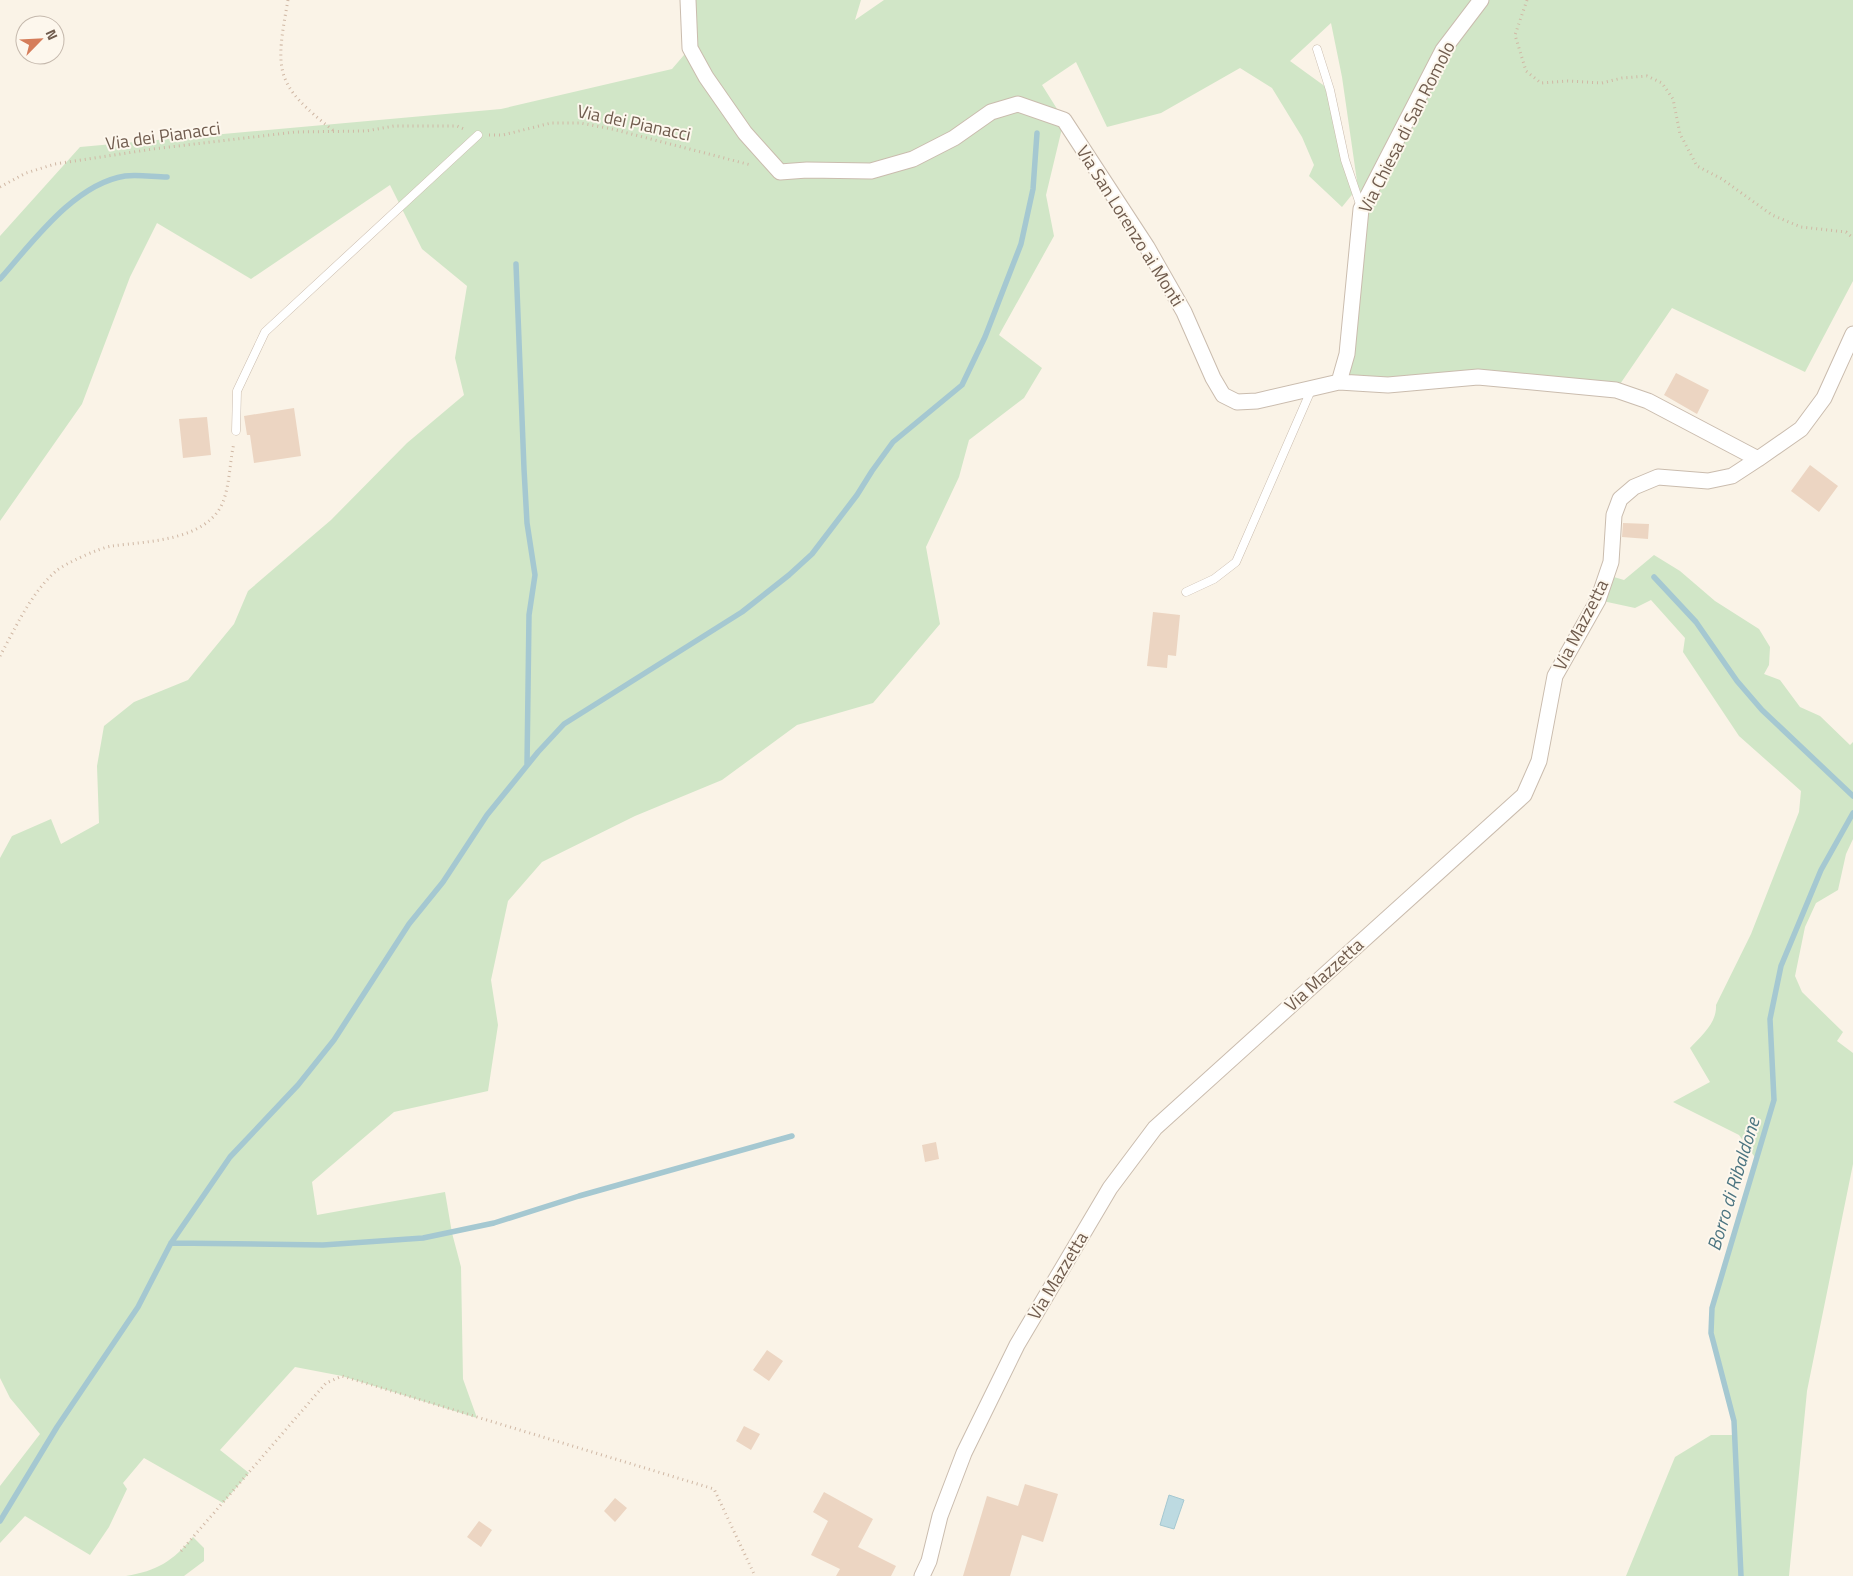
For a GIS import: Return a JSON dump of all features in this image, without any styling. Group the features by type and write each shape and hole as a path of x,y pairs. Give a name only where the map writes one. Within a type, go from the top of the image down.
{"street":[{"name":"Via San Lorenzo ai Monti","path":"688,0 690,48 745,133 780,172 807,170 871,171 913,158 954,138 991,112 1018,104 1064,120 1147,247 1184,312 1213,378 1223,394 1237,402 1257,401 1340,382 1388,385 1478,377 1616,390 1648,401 1758,459"},
{"name":"Via Chiesa di San Romolo","path":"1340,382 1347,354 1361,209 1444,50 1481,0"},
{"path":"1758,459 1801,429 1824,398 1853,334"},
{"name":"Via Mazzetta","path":"922,1576 929,1562 940,1516 964,1453 1017,1345 1110,1188 1155,1128 1524,796 1539,761 1555,676 1598,600 1611,562 1614,515 1620,498 1634,487 1658,477 1708,481 1732,476 1758,459"}],"lane":[{"path":"1317,49 1330,90 1345,160 1361,209"},
{"path":"236,432 237,391 265,332 478,134"},
{"path":"1186,592 1214,579 1236,562 1312,388"}],"path":[{"path":"288,0 279,50 284,82 298,101 334,131"},
{"path":"1527,0 1515,35 1526,71 1541,83 1568,81 1602,83 1622,78 1647,76 1662,83 1673,99 1680,134 1697,166 1722,179 1772,215 1801,227 1846,232 1853,238"},
{"name":"Via dei Pianacci","path":"0,187 26,173 55,164 153,149 295,132 366,131 394,126 457,126 478,134 502,135 551,123 580,123 612,129 752,165"},
{"path":"0,656 36,596 57,570 110,546 142,544 181,536 211,520 225,497 236,432"},
{"path":"182,1551 326,1383 342,1376 714,1489 755,1576"}],"green space":[{"path":"690,0 861,0 855,20 884,0 1853,0 1853,281 1805,372 1672,308 1616,390 1478,377 1339,382 1361,209 1342,77 1331,23 1290,61 1330,90 1355,191 1342,207 1309,176 1314,165 1302,137 1272,88 1240,68 1161,113 1107,127 1076,62 1042,85 1064,120 1046,195 1054,236 999,335 1042,368 1024,398 969,440 959,477 926,547 940,624 873,703 797,725 722,780 635,816 542,862 508,901 491,980 498,1025 488,1091 394,1112 312,1182 317,1215 445,1192 452,1233 461,1267 463,1379 477,1418 342,1376 295,1367 220,1450 249,1473 223,1503 144,1458 123,1483 127,1489 109,1527 90,1555 25,1516 0,1543 0,1486 40,1434 10,1398 0,1378 0,858 12,836 51,819 61,844 99,823 97,766 104,726 134,702 188,680 234,624 248,591 331,520 407,443 464,395 455,358 467,286 422,249 390,185 251,279 157,223 130,277 82,404 0,521 0,236 80,147 501,109 672,69 690,48"},
{"path":"1654,555 1680,571 1715,601 1759,629 1770,647 1769,665 1764,674 1780,680 1800,707 1820,716 1850,745 1853,742 1853,839 1846,854 1838,890 1816,903 1805,927 1795,976 1802,992 1843,1032 1837,1041 1853,1053 1853,1164 1807,1391 1789,1576 1626,1576 1675,1457 1711,1435 1734,1435 1734,1421 1711,1333 1712,1308 1757,1160 1739,1135 1673,1102 1710,1082 1690,1048 1711,1023 1716,1011 1716,1005 1751,934 1799,812 1801,791 1739,736 1683,652 1685,638 1651,600 1635,608 1598,600 1607,575 1624,580"},
{"path":"193,1537 204,1548 204,1561 184,1576 126,1576 147,1571 164,1564"}],"water":[{"path":"1169,1495 1184,1500 1174,1529 1160,1525"}],"building":[{"path":"1676,373 1709,390 1697,414 1664,395"},
{"path":"294,408 301,456 254,463 250,435 247,435 244,416"},
{"path":"207,417 211,455 183,458 179,419"},
{"path":"1810,465 1838,486 1819,512 1791,491"},
{"path":"1623,523 1649,524 1648,539 1622,537"},
{"path":"1153,612 1180,615 1176,656 1168,655 1167,668 1147,666"},
{"path":"936,1142 939,1159 925,1162 922,1145"},
{"path":"767,1350 783,1361 769,1381 753,1370"},
{"path":"744,1426 760,1434 751,1450 736,1441"},
{"path":"1025,1484 1058,1494 1043,1542 1022,1535 1010,1576 963,1576 987,1496 1018,1506"},
{"path":"824,1492 873,1519 858,1547 896,1566 891,1576 836,1576 840,1569 811,1555 828,1521 813,1512"},
{"path":"615,1498 627,1508 615,1522 604,1511"},
{"path":"479,1521 492,1530 481,1547 467,1537"}],"waterway":[{"path":"0,1521 57,1427 138,1307 171,1243 230,1157 298,1085 334,1040 409,924 443,882 487,815 538,752 564,724 742,612 789,575 812,554 857,495 893,442 962,385 985,337 1021,244 1033,189 1037,133"},
{"path":"0,279 55,217 88,190 106,181 125,176 167,177"},
{"path":"516,264 527,523 535,575 529,615 527,765"},
{"path":"1654,577 1696,622 1737,681 1762,710 1853,796"},
{"name":"Borro di Ribaldone","path":"1741,1576 1734,1421 1711,1333 1712,1308 1774,1100 1770,1019 1781,966 1821,870 1853,813"},
{"path":"171,1243 323,1245 423,1238 494,1223 579,1196 792,1136"}]}
